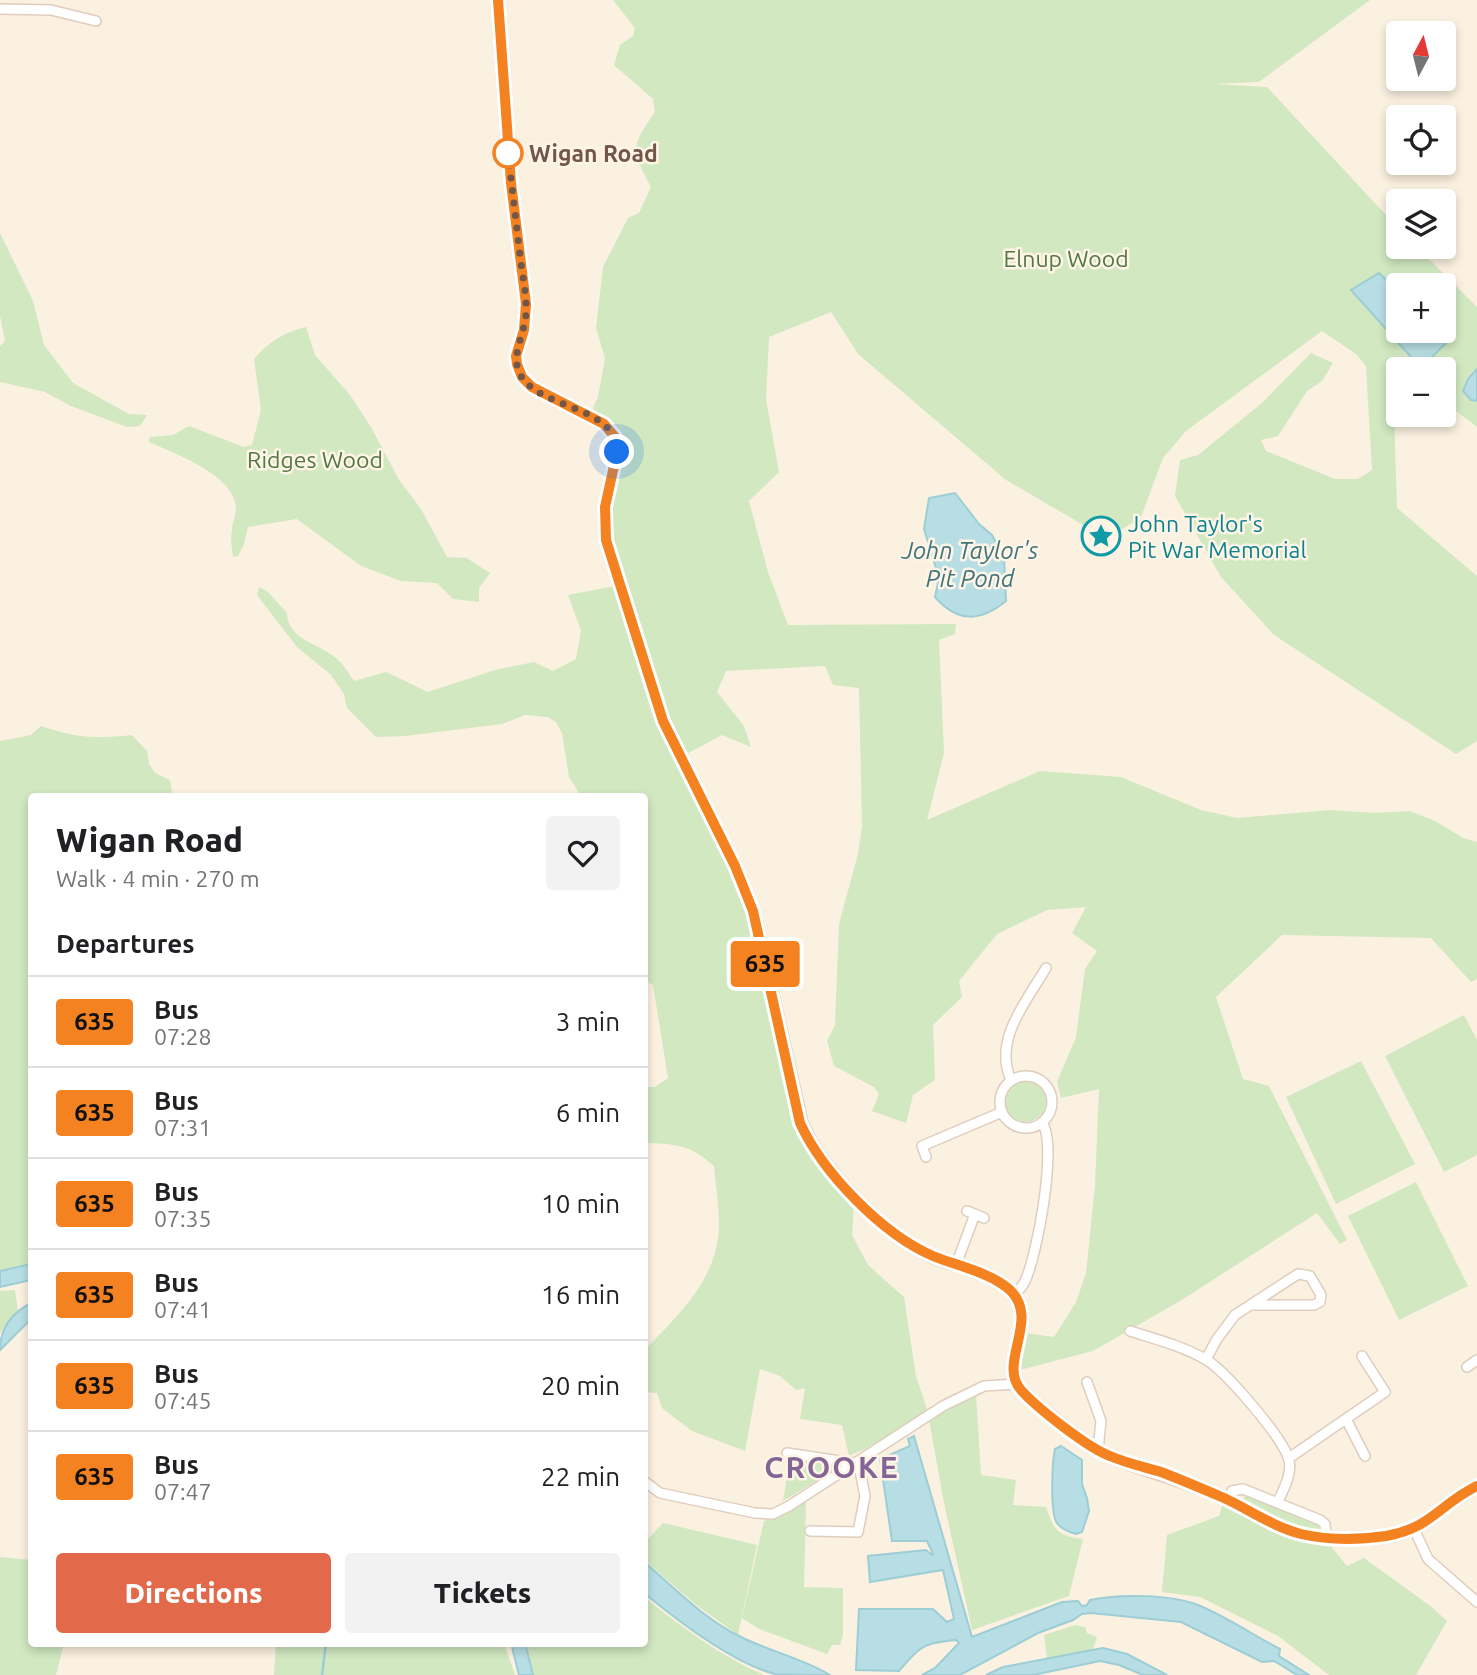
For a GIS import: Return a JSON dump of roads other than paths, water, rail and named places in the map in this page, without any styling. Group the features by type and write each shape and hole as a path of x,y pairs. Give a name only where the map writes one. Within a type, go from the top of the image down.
{"main road":[{"path":"498,0 511,183 526,304 517,364 522,377 532,387 598,421 609,428 615,437 617,452 605,507 606,540 657,703 671,738 735,866 753,911 800,1123 809,1141 845,1186 887,1228 921,1250 996,1281 1014,1295 1022,1316 1014,1369 1017,1384 1043,1409 1098,1450 1172,1476 1293,1531 1325,1537 1383,1536 1414,1528 1433,1518 1461,1495 1477,1486"}],"street":[{"path":"0,9 52,5 96,21"},
{"path":"1011,1080 1005,1062 1010,1031 1046,968"},
{"path":"1034,1076 1047,1086 1053,1102 1042,1124 1019,1127 1012,1124 1002,1112 1002,1091 1011,1080 1034,1076"},
{"path":"926,1157 922,1146 1002,1112"},
{"path":"1014,1295 1025,1282 1043,1209 1048,1143 1042,1124"},
{"path":"956,1265 975,1214"},
{"path":"1206,1359 1228,1323 1251,1305 1301,1273 1310,1276 1321,1295 1320,1302 1314,1305 1251,1305"},
{"path":"1130,1331 1180,1347 1206,1359 1255,1409 1289,1458 1289,1470 1277,1503"},
{"path":"1289,1458 1385,1392 1362,1356"},
{"path":"1466,1367 1475,1358"},
{"path":"1087,1382 1101,1421 1098,1450"},
{"path":"648,1484 660,1493 768,1514 789,1506 943,1406 984,1386 1017,1384"},
{"path":"1346,1419 1366,1456"},
{"path":"787,1453 855,1462"},
{"path":"810,1531 858,1532 865,1496 855,1462"},
{"path":"1228,1500 1232,1491 1239,1488 1323,1522 1326,1528 1325,1537"},
{"path":"1414,1528 1428,1559 1476,1599"}],"water":[{"path":"1379,273 1386,280 1386,329 1351,290"},
{"path":"1399,343 1446,343 1432,357 1411,357"},
{"path":"1477,369 1477,401 1471,400 1463,391 1468,379"},
{"name":"John Taylor's Pit Pond","path":"955,493 979,524 992,535 1004,558 1006,601 978,616 969,617 952,612 935,597 939,578 924,529 929,498"},
{"path":"28,1265 28,1281 0,1287 0,1271"},
{"path":"28,1305 28,1322 0,1350 5,1328 18,1311"},
{"path":"914,1436 972,1637 1062,1602 1078,1601 1082,1606 1087,1605 1090,1600 1102,1598 1159,1597 1187,1601 1219,1615 1280,1649 1279,1656 1309,1675 1297,1675 1274,1661 1262,1662 1181,1622 1091,1613 1082,1614 1038,1633 960,1675 922,1675 935,1668 959,1643 956,1640 923,1647 899,1671 856,1670 859,1609 933,1609 947,1622 954,1619 943,1570 870,1582 868,1556 926,1550 933,1554 927,1541 892,1541 880,1459 910,1446 908,1439"},
{"path":"1061,1446 1082,1460 1082,1484 1089,1511 1082,1532 1076,1534 1057,1523 1053,1509 1054,1456 1055,1449"},
{"path":"648,1566 701,1612 726,1629 830,1675 775,1674 758,1669 689,1628 648,1596"},
{"path":"512,1647 526,1647 533,1675 519,1675"},
{"path":"1103,1648 1127,1654 1167,1675 1143,1675 1100,1661 1033,1675 986,1675 1003,1667"}],"waterway":[{"path":"322,1675 326,1647"}],"place":[{"name":"Wigan Road","path":"508,153"},
{"name":"John Taylor's Pit War Memorial","path":"1101,536"}],"district":[{"name":"CROOKE","path":"832,1467"}],"park label":[{"name":"Elnup Wood","path":"1066,258"},
{"name":"Ridges Wood","path":"315,459"}]}
